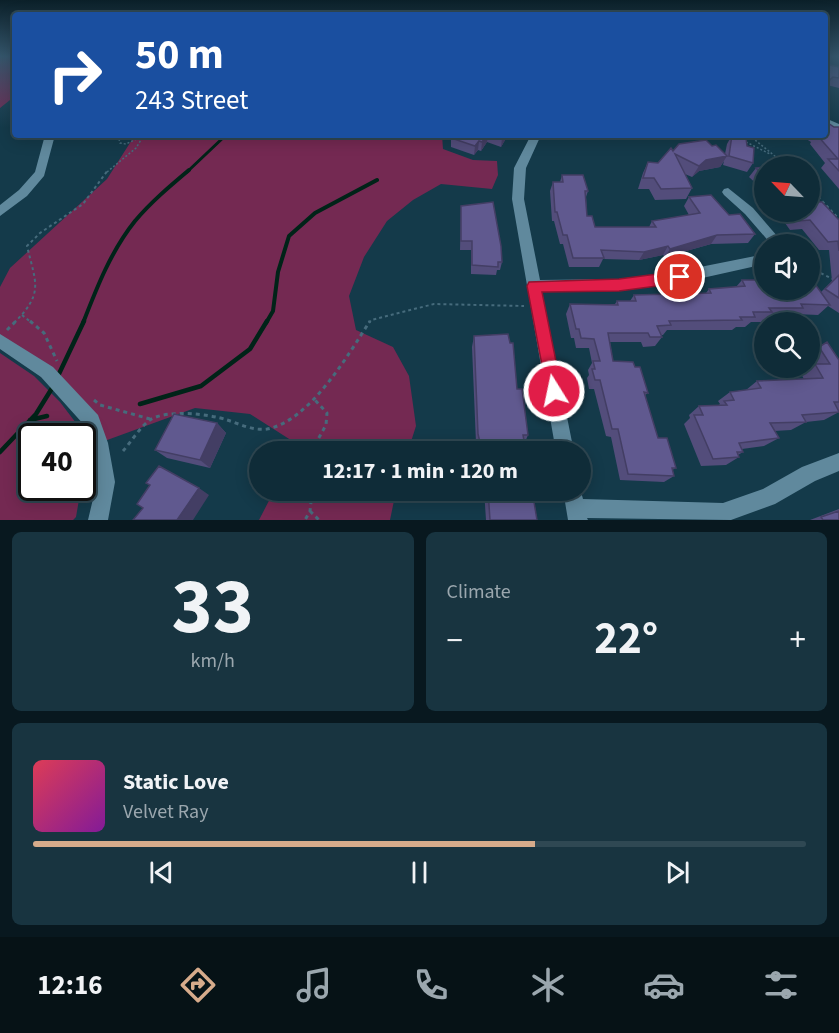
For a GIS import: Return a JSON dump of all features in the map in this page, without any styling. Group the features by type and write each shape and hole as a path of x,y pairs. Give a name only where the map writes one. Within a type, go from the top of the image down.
{"street":[{"path":"0,212 23,193 40,173 49,138"},
{"path":"534,138 521,164 518,194 563,441"},
{"path":"728,192 769,234"},
{"path":"534,286 619,285 680,277 754,261"},
{"path":"2,337 47,372 92,421 99,443 106,482 98,520"},
{"path":"575,506 723,513 768,497 809,474 839,462"}],"path":[{"path":"119,138 120,144 126,144 139,138"},
{"path":"2,337 30,307 37,289 27,246 41,231 73,212 94,194 108,171 139,146 142,138"},
{"path":"753,138 776,156"},
{"path":"741,139 776,156"},
{"path":"820,199 839,219"},
{"path":"820,273 839,282"},
{"path":"92,398 100,405 151,419 201,413 211,414 253,429 268,429 288,419 314,400 335,375 371,320 434,304 530,306"},
{"path":"22,315 44,333 62,368"},
{"path":"314,400 327,413 326,425 317,441"},
{"path":"123,451 151,419"},
{"path":"304,520 310,511 309,501"},
{"path":"310,511 319,520"}],"shaded area":[{"path":"0,80 12,80 12,98 0,108"},
{"path":"133,138 442,138 443,149 473,160 497,161 498,175 492,189 441,184 413,200 387,221 364,257 349,296 356,330 393,347 409,376 416,426 411,441 292,441 250,414 195,408 99,443 96,423 93,423 0,341 0,287 10,268 107,179"},
{"path":"0,353 34,376 60,402 76,423 18,423 18,501 79,501 76,517 73,520 0,520"},
{"path":"268,501 394,501 390,520 259,520"}],"building":[{"path":"828,123 839,127 839,171 828,159 838,159 820,138 828,138"},
{"path":"451,138 485,138 475,146"},
{"path":"732,138 746,138 747,146 754,148 753,163 729,156"},
{"path":"706,140 712,146 716,145 727,156 706,160 699,166 675,154 692,188 661,189 654,178 643,178 648,162 658,163 671,148 673,151 679,144"},
{"path":"562,175 583,175 588,191 585,191 587,216 592,216 595,227 656,227 652,221 700,213 689,197 711,195 729,215 740,214 755,234 717,235 670,249 668,246 644,252 601,250 604,258 573,258 567,235 563,235 557,212 555,212 553,182 563,182"},
{"path":"493,202 502,262 498,262 498,267 472,265 472,241 461,241 461,206"},
{"path":"820,202 839,220 839,251 838,241 828,242 812,222 820,222"},
{"path":"839,275 839,298 825,289"},
{"path":"742,280 754,280 754,300 820,300 820,291 830,305 801,304 803,308 769,308 772,312 753,312 754,317 740,317 742,320 669,321 671,325 657,326 662,337 650,337 648,333 608,333 613,361 633,362 635,367 640,367 648,393 644,392 658,438 667,438 676,468 672,468 674,476 628,474 618,429 612,429 600,380 595,380 592,369 595,369 593,361 600,361 594,339 581,338 579,329 576,329 570,304 618,305 617,301 636,301 634,295 711,293 709,289 745,286"},
{"path":"508,334 510,343 513,343 517,389 522,389 528,435 523,435 524,441 480,441 474,336"},
{"path":"827,342 839,360 839,402 834,402 839,412 802,415 806,422 770,423 779,438 739,443 743,452 737,452 739,457 713,459 694,415 703,415 699,406 727,405 724,401 734,400 730,392 761,388 757,381 823,378 820,373 820,364 830,364 820,346"},
{"path":"174,414 217,423 200,460 155,450"},
{"path":"159,466 199,488 177,520 133,520 143,508 137,504 150,485 146,483"},
{"path":"489,501 534,501 537,520 490,520"},
{"path":"839,511 839,520 823,520 821,517"}],"waterway":[{"path":"187,172 223,138"},
{"path":"83,323 105,270 126,233 148,207 189,170"},
{"path":"266,323 273,311 278,272 289,236 315,213 377,180"},
{"path":"57,378 84,321"},
{"path":"140,404 201,386 250,349 267,321"},
{"path":"30,420 54,385"},
{"path":"30,420 47,416"},
{"path":"0,452 30,420"}],"route":[{"path":"554,391 534,286 619,285 680,277"}]}
